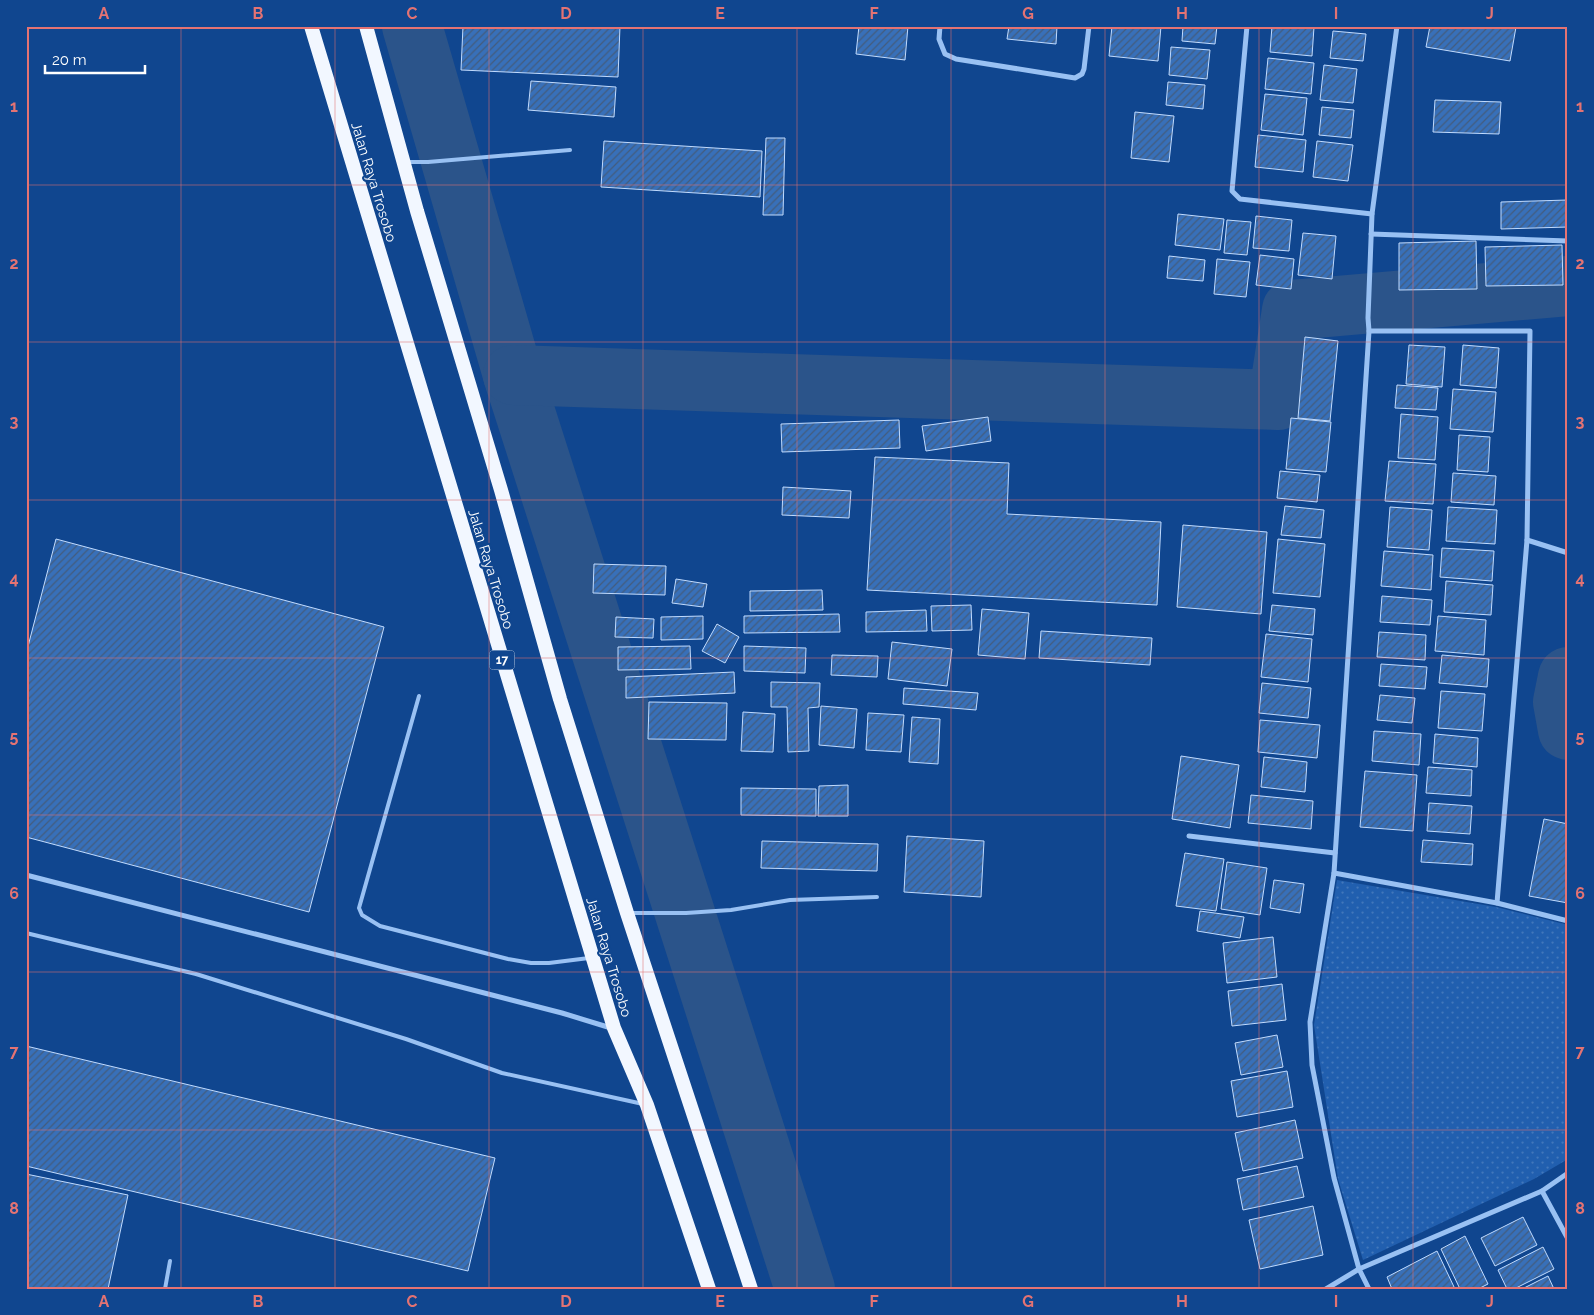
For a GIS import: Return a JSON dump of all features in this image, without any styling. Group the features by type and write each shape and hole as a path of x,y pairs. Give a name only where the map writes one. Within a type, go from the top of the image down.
{"highway":[{"name":"Jalan Raya Trosobo","path":"311,26 614,1028 647,1105 709,1289"},
{"path":"366,26 560,699 627,913 751,1289"}],"street":[{"path":"940,26 939,39 945,54 956,58 1075,78 1082,74 1084,69 1088,26"},
{"path":"1247,26 1232,191 1240,199 1372,214"},
{"path":"1369,1289 1359,1269 1334,1178 1312,1065 1310,1022 1334,873 1369,331 1372,214 1397,26"},
{"path":"1371,234 1568,241"},
{"path":"1369,331 1530,331 1527,540 1497,903"},
{"path":"1527,540 1568,553"},
{"path":"1189,836 1335,854"},
{"path":"1334,873 1497,903 1568,921"},
{"path":"26,875 614,1028"},
{"path":"1326,1289 1359,1269 1542,1191 1568,1173"},
{"path":"1542,1191 1568,1239"}],"lane":[{"path":"404,162 460,160 570,150"},
{"path":"419,696 359,908 362,916 380,926 508,959 531,963 549,963 592,958"},
{"path":"627,913 686,913 731,910 790,900 877,897"},
{"path":"26,933 196,974 406,1039 502,1073 647,1105"},
{"path":"165,1289 170,1261"}],"shaded area":[{"path":"1337,880 1496,907 1568,925 1568,1159 1534,1179 1363,1260 1338,1179 1314,1025"}],"building":[{"path":"463,26 620,26 618,77 461,70"},
{"path":"859,26 908,26 905,60 856,54"},
{"path":"1009,26 1057,26 1056,44 1007,39"},
{"path":"1112,26 1161,26 1158,61 1109,56"},
{"path":"1183,26 1217,26 1215,44 1182,41"},
{"path":"1272,26 1314,27 1312,56 1270,52"},
{"path":"1430,26 1516,27 1510,61 1426,47"},
{"path":"1333,31 1366,34 1363,61 1330,58"},
{"path":"1171,47 1210,50 1207,79 1169,75"},
{"path":"1268,58 1314,63 1311,94 1265,89"},
{"path":"1324,65 1357,69 1353,103 1320,100"},
{"path":"531,81 616,87 614,117 528,110"},
{"path":"1168,82 1205,85 1203,109 1166,105"},
{"path":"1265,94 1307,98 1303,135 1261,130"},
{"path":"1435,100 1501,102 1499,134 1433,132"},
{"path":"1322,107 1354,110 1351,138 1319,135"},
{"path":"1135,112 1174,116 1169,162 1131,158"},
{"path":"1258,135 1306,140 1303,172 1255,167"},
{"path":"766,138 785,138 783,215 763,215"},
{"path":"604,141 762,151 760,197 601,187"},
{"path":"1317,141 1353,145 1348,181 1313,177"},
{"path":"1568,200 1568,227 1501,229 1501,202"},
{"path":"1178,214 1224,219 1220,250 1175,245"},
{"path":"1256,216 1292,220 1289,251 1253,248"},
{"path":"1227,220 1251,222 1247,255 1224,253"},
{"path":"1303,233 1336,236 1332,279 1298,275"},
{"path":"1476,241 1477,289 1399,290 1399,243"},
{"path":"1562,245 1563,285 1486,286 1485,247"},
{"path":"1260,255 1294,259 1291,289 1256,285"},
{"path":"1169,256 1205,260 1203,281 1167,278"},
{"path":"1217,259 1250,262 1246,297 1214,294"},
{"path":"1305,337 1338,341 1330,421 1298,418"},
{"path":"1409,345 1445,347 1442,387 1406,384"},
{"path":"1463,345 1499,348 1496,388 1460,385"},
{"path":"1397,385 1438,388 1436,410 1395,408"},
{"path":"1453,389 1496,392 1493,432 1450,429"},
{"path":"1401,414 1438,417 1435,460 1398,458"},
{"path":"988,417 991,441 926,451 922,426"},
{"path":"1291,418 1331,422 1326,472 1286,469"},
{"path":"899,420 900,448 782,452 781,424"},
{"path":"1459,435 1490,437 1488,472 1457,470"},
{"path":"875,457 1009,463 1007,514 1161,522 1157,605 867,590"},
{"path":"1389,461 1436,464 1433,504 1385,501"},
{"path":"1280,471 1320,475 1317,502 1277,498"},
{"path":"1453,473 1496,476 1494,505 1451,502"},
{"path":"783,487 851,491 849,518 782,515"},
{"path":"1285,506 1324,510 1321,538 1281,535"},
{"path":"1390,507 1432,510 1429,550 1387,547"},
{"path":"1448,507 1497,510 1495,544 1446,541"},
{"path":"1183,525 1267,532 1261,614 1177,607"},
{"path":"56,539 384,627 309,912 26,837 26,654"},
{"path":"1278,539 1325,544 1320,597 1273,593"},
{"path":"1442,548 1494,551 1492,581 1440,577"},
{"path":"1384,551 1433,555 1431,590 1381,586"},
{"path":"594,564 666,566 665,595 593,593"},
{"path":"676,579 707,584 703,607 672,603"},
{"path":"1446,581 1493,585 1491,615 1444,612"},
{"path":"822,590 823,610 750,611 750,591"},
{"path":"1382,596 1432,600 1430,625 1380,622"},
{"path":"971,605 972,630 932,631 931,606"},
{"path":"1272,605 1315,609 1313,635 1269,631"},
{"path":"982,609 1029,613 1025,659 978,655"},
{"path":"926,610 927,631 866,632 866,612"},
{"path":"839,614 840,632 744,633 744,616"},
{"path":"703,616 703,639 661,640 661,617"},
{"path":"1438,616 1486,620 1484,655 1435,651"},
{"path":"616,617 654,619 653,638 615,637"},
{"path":"717,624 739,637 725,663 702,651"},
{"path":"1041,631 1152,638 1150,665 1039,658"},
{"path":"1379,632 1426,635 1425,660 1377,657"},
{"path":"1266,634 1312,639 1308,682 1261,677"},
{"path":"892,642 952,649 947,686 888,679"},
{"path":"690,646 691,669 618,670 618,647"},
{"path":"744,646 806,648 805,673 744,671"},
{"path":"832,655 878,656 877,677 831,675"},
{"path":"1442,655 1489,659 1487,687 1439,683"},
{"path":"1381,664 1427,667 1425,689 1379,686"},
{"path":"734,672 735,693 626,698 626,677"},
{"path":"771,682 820,683 819,707 808,708 809,751 788,752 787,707 771,707"},
{"path":"1262,683 1311,688 1308,718 1259,713"},
{"path":"904,688 978,693 976,710 903,704"},
{"path":"1441,691 1485,694 1482,731 1438,728"},
{"path":"1380,695 1415,698 1412,723 1377,720"},
{"path":"649,702 727,703 726,740 648,739"},
{"path":"821,706 857,709 854,748 819,745"},
{"path":"743,712 775,714 773,752 741,751"},
{"path":"868,713 904,715 901,752 866,750"},
{"path":"912,717 940,719 938,764 909,762"},
{"path":"1260,720 1320,725 1317,758 1258,752"},
{"path":"1374,731 1421,734 1419,765 1372,761"},
{"path":"1435,734 1478,738 1477,767 1433,763"},
{"path":"1181,756 1239,765 1230,828 1172,819"},
{"path":"1264,757 1307,762 1305,792 1261,787"},
{"path":"1428,767 1472,770 1471,796 1426,793"},
{"path":"1365,771 1417,775 1413,831 1360,827"},
{"path":"848,785 848,816 818,816 819,786"},
{"path":"741,788 816,789 816,816 741,815"},
{"path":"1251,795 1313,801 1311,829 1248,823"},
{"path":"1429,803 1472,806 1470,834 1427,831"},
{"path":"1544,819 1568,824 1568,903 1529,896"},
{"path":"907,836 984,841 981,897 904,892"},
{"path":"1423,840 1473,844 1472,865 1421,862"},
{"path":"762,841 878,844 877,871 761,868"},
{"path":"1185,853 1224,859 1216,911 1176,906"},
{"path":"1227,862 1267,868 1260,915 1221,909"},
{"path":"1274,880 1304,884 1300,913 1270,908"},
{"path":"1200,911 1244,917 1240,938 1197,931"},
{"path":"1273,937 1277,977 1227,983 1223,943"},
{"path":"1282,984 1286,1020 1232,1026 1228,991"},
{"path":"1277,1035 1283,1067 1241,1075 1235,1043"},
{"path":"26,1046 495,1158 468,1271 26,1166"},
{"path":"1287,1071 1293,1107 1237,1117 1231,1081"},
{"path":"1295,1120 1303,1158 1243,1171 1235,1133"},
{"path":"1297,1166 1304,1197 1243,1210 1237,1179"},
{"path":"26,1174 128,1195 108,1289 26,1289"},
{"path":"1313,1206 1323,1255 1260,1269 1249,1220"},
{"path":"1523,1217 1537,1245 1495,1266 1481,1238"},
{"path":"1465,1236 1488,1284 1478,1289 1460,1289 1441,1249"},
{"path":"1543,1247 1554,1269 1514,1289 1507,1289 1498,1270"},
{"path":"1437,1251 1455,1289 1392,1289 1387,1277"},
{"path":"1548,1276 1554,1289 1522,1289"}],"waterway":[{"path":"412,26 513,375 805,1289"},
{"path":"513,375 1278,400 1292,310 1568,286"},
{"path":"1568,677 1563,702 1568,730"}]}
